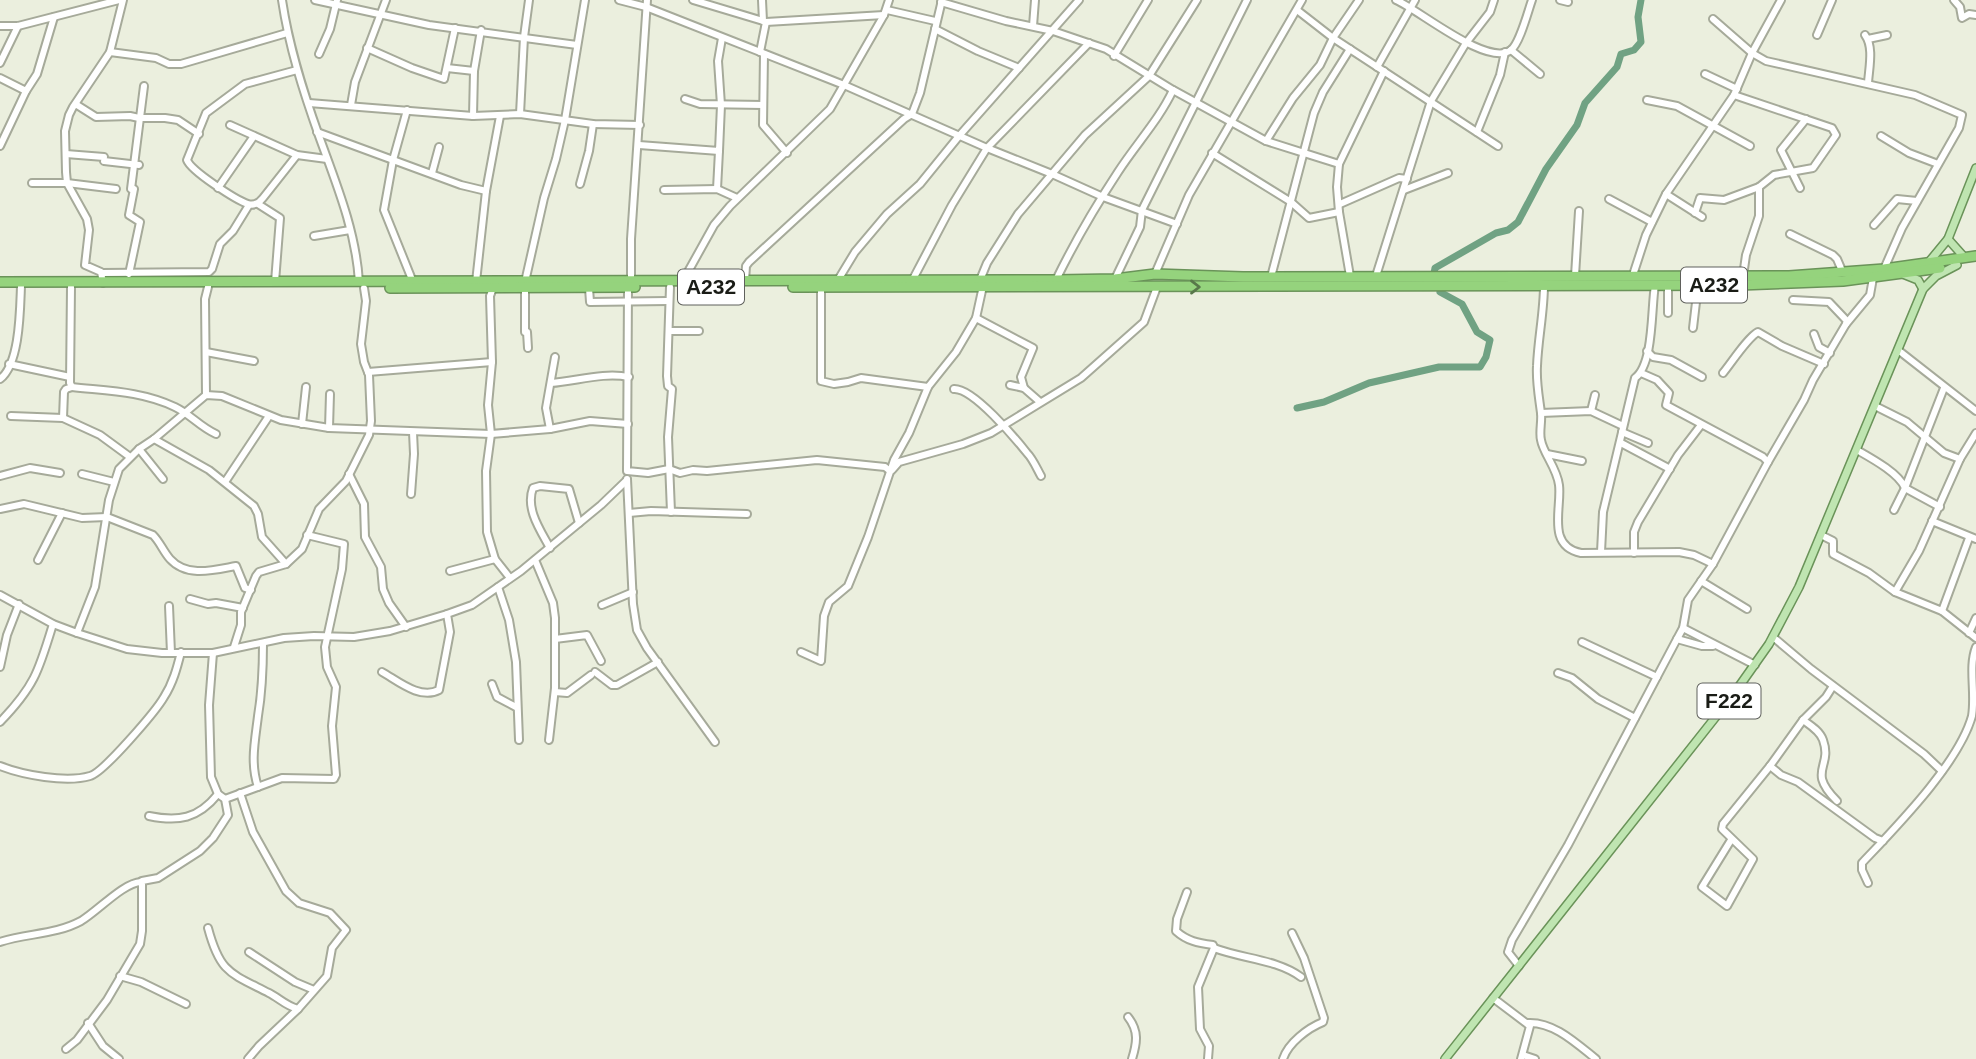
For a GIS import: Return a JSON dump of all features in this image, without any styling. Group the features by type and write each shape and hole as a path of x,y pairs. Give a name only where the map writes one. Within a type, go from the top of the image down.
{"highway":[{"name":"A232","path":"998,284 1115,279 1156,274 1243,282 1271,277 1376,276 1451,286 1544,285 1633,275 1843,273 1976,256"},
{"name":"A232","path":"0,284 71,287 149,278 493,288 630,284 670,287 838,280 1157,287 1243,282 1420,282 1462,277 1575,276 1595,281 1655,285 1795,284 1873,278 1976,262"},
{"name":"A232","path":"0,284 103,278 208,287 413,282 476,282 589,288 685,281 744,281 821,287 981,283"}],"main road":[{"path":"1925,264 1937,255 1948,240 1976,168"},
{"path":"1948,240 1965,258"},
{"path":"1902,274 1918,280 1923,289 1936,276 1957,265"},
{"name":"F222","path":"1445,1059 1755,665 1773,637 1799,587 1923,289"}],"street":[{"path":"0,26 18,26 119,0 110,52 69,115 67,123 67,183 87,219 89,230 85,265 103,278"},
{"path":"234,647 243,608 259,572 286,564 302,549 319,509 346,481 369,435 371,421 368,372 361,344 366,301 339,188 297,70 282,0"},
{"path":"315,0 337,2 380,15 455,28 577,45"},
{"path":"351,105 355,82 386,0"},
{"path":"520,114 529,0"},
{"path":"528,348 525,285 565,120 584,0"},
{"path":"619,0 647,4 722,38 844,85 1102,198 1177,225"},
{"path":"693,0 764,22 885,12 935,25 978,51 1019,68"},
{"path":"762,0 763,125 787,152"},
{"path":"685,281 714,225 737,198 830,109 885,12 889,0"},
{"path":"1033,26 1035,0"},
{"path":"838,280 887,214 920,184 1079,0"},
{"path":"1114,56 1148,0"},
{"path":"801,652 821,661 824,616 829,602 848,586 890,471 897,461 928,387 956,352 976,318 987,263 1018,214 1085,135 1149,76 1197,0"},
{"path":"1115,279 1140,227 1142,211 1247,0"},
{"path":"1156,274 1189,195 1302,0"},
{"path":"1266,141 1293,98 1320,65 1333,38 1359,0"},
{"path":"1396,0 1466,43 1508,51 1540,74"},
{"path":"1350,276 1337,187 1339,164 1380,69 1415,0"},
{"path":"1376,276 1431,102 1466,43 1490,12 1494,0"},
{"path":"1477,132 1508,51 1532,0"},
{"path":"1560,0 1568,2"},
{"path":"1817,35 1832,0"},
{"path":"1954,0 1960,8 1962,18 1969,14 1976,15"},
{"path":"744,281 749,262 912,114 920,93 941,1 1053,31 1106,49 1172,90 1266,141 1339,164"},
{"path":"1633,275 1652,222 1667,194 1736,92 1752,53 1779,1"},
{"path":"319,54 330,29 337,2"},
{"path":"647,4 628,301 627,480 633,592 637,630 715,742"},
{"path":"1297,10 1333,38 1498,146"},
{"path":"0,146 37,74 54,17"},
{"path":"1713,19 1752,53 1766,61 1915,95 1962,115 1962,122 1902,228 1884,269"},
{"path":"0,63 18,26"},
{"path":"367,48 444,79 455,28"},
{"path":"473,116 474,71 481,30"},
{"path":"110,52 181,64 287,33"},
{"path":"1868,83 1870,61 1867,37 1887,35"},
{"path":"717,189 721,105 718,61 722,38"},
{"path":"912,281 986,148 1089,43"},
{"path":"1271,277 1314,113 1323,92 1350,49"},
{"path":"447,68 474,71"},
{"path":"275,282 281,220 278,215 258,204 249,205 218,188 188,164 206,113 245,84 297,70"},
{"path":"1695,213 1700,198 1724,200 1759,187 1774,175 1796,172 1816,165 1835,137 1832,128 1736,92 1705,74"},
{"path":"0,78 26,91"},
{"path":"126,281 140,222 129,215 144,86"},
{"path":"1056,281 1102,198 1166,104 1172,90"},
{"path":"685,99 700,104 763,105"},
{"path":"1647,100 1677,106 1750,146"},
{"path":"309,103 473,116 520,114 593,124 640,125"},
{"path":"77,105 96,117 130,116 178,120 199,134"},
{"path":"407,110 393,160 384,210 413,282"},
{"path":"476,282 486,191 500,116"},
{"path":"1800,188 1781,150 1806,119"},
{"path":"580,184 593,124"},
{"path":"230,125 297,155 327,159"},
{"path":"317,132 461,185 486,191"},
{"path":"218,188 254,136"},
{"path":"1881,136 1909,153 1938,164"},
{"path":"639,145 719,151"},
{"path":"432,173 439,147"},
{"path":"1212,153 1291,202 1309,218 1340,208 1399,178 1407,179"},
{"path":"66,154 136,165"},
{"path":"258,204 297,155"},
{"path":"1404,190 1448,173"},
{"path":"32,183 67,183 116,189"},
{"path":"1743,276 1746,255 1759,216 1759,187"},
{"path":"664,190 717,189 737,198"},
{"path":"1667,194 1702,217"},
{"path":"1609,199 1652,222"},
{"path":"1874,225 1897,199 1917,201"},
{"path":"149,278 209,272 220,244 233,231 249,205"},
{"path":"1575,276 1579,211"},
{"path":"314,236 350,230"},
{"path":"1790,234 1833,256 1843,273"},
{"path":"1519,966 1508,952 1512,940 1568,845 1683,628 1688,600 1713,564 1846,324 1870,295 1873,278"},
{"path":"1544,285 1537,387 1541,441 1558,482 1557,523 1563,543 1572,551 1679,552 1694,555 1713,564"},
{"path":"1601,552 1603,512 1635,378 1642,373 1655,285"},
{"path":"1668,285 1668,313"},
{"path":"1693,328 1698,285"},
{"path":"0,379 5,375 18,336 21,286"},
{"path":"71,287 72,387"},
{"path":"206,395 205,299 208,287"},
{"path":"670,287 667,376 668,386 672,389 668,436 671,513"},
{"path":"821,287 821,381 834,384 862,378 928,387"},
{"path":"897,461 991,433 1081,378 1144,322 1157,287"},
{"path":"493,288 490,296 492,362 488,405 491,434 486,471 487,532 495,559 510,578"},
{"path":"589,288 590,302 668,301"},
{"path":"1793,300 1829,302 1847,321 1846,324"},
{"path":"976,318 1032,348 1021,377 1024,388"},
{"path":"669,331 699,331"},
{"path":"1723,373 1751,335 1758,332 1782,346 1824,364"},
{"path":"1814,334 1819,347 1830,353"},
{"path":"1898,350 1976,411"},
{"path":"1647,351 1653,357 1671,360 1702,377"},
{"path":"206,352 254,361"},
{"path":"550,429 546,408 555,357"},
{"path":"368,372 492,362"},
{"path":"9,364 70,377"},
{"path":"1642,373 1657,380 1669,393 1666,405 1768,462"},
{"path":"551,383 606,375 629,377"},
{"path":"1010,385 1024,388 1040,402"},
{"path":"63,418 66,389 72,387 124,391 143,395 184,412 204,429 216,434"},
{"path":"302,424 306,387"},
{"path":"954,389 960,388 981,402 1027,452 1041,477"},
{"path":"1894,510 1944,388"},
{"path":"329,428 330,394"},
{"path":"77,633 95,587 114,482 119,469 139,449 206,395 222,396 269,416 329,428 491,434 550,429 590,421 628,424"},
{"path":"1591,411 1595,395"},
{"path":"1875,406 1907,422 1944,453 1960,459"},
{"path":"1541,413 1591,411 1648,443"},
{"path":"11,416 63,418 100,435 130,457"},
{"path":"225,482 269,416"},
{"path":"1634,553 1634,533 1638,522 1688,440 1701,425"},
{"path":"411,494 413,432"},
{"path":"1895,592 1919,551 1960,459 1976,432"},
{"path":"154,439 209,470 254,506 262,537 286,564"},
{"path":"1621,443 1670,469"},
{"path":"139,449 163,479"},
{"path":"1857,450 1882,464 1905,488 1940,507"},
{"path":"1548,454 1582,461"},
{"path":"627,471 649,473 669,469 680,473 817,460 885,467 890,471"},
{"path":"0,476 30,468 60,473"},
{"path":"82,474 114,482"},
{"path":"349,474 364,504 365,537 381,567 383,589 389,603 406,627"},
{"path":"0,595 54,624 127,649 213,653 284,638 354,637 406,627 472,605 550,548 627,480"},
{"path":"550,548 534,518 531,494 534,488 540,486 569,489 579,523"},
{"path":"0,509 24,504 82,518 107,517 153,535 167,556 187,569 201,572 236,566 245,589 251,590"},
{"path":"38,560 62,513"},
{"path":"629,513 747,514"},
{"path":"1933,521 1973,539 1942,611"},
{"path":"225,799 282,778 334,779 336,775 332,726 336,687 327,667 325,647 342,569 344,544 307,535"},
{"path":"1821,535 1833,541 1833,554 1869,573 1895,592 1942,611 1976,638"},
{"path":"450,571 495,559"},
{"path":"535,560 553,603 555,692 549,740"},
{"path":"1701,581 1747,610"},
{"path":"498,587 509,620 516,662 519,740"},
{"path":"602,605 633,592"},
{"path":"190,599 243,608"},
{"path":"0,667 7,635 19,604"},
{"path":"169,606 171,653"},
{"path":"382,672 426,694 439,690 450,632 447,614"},
{"path":"1969,633 1976,618"},
{"path":"0,722 22,699 38,674 54,624"},
{"path":"1683,628 1755,665"},
{"path":"555,639 587,635 601,661"},
{"path":"1773,637 1924,754 1942,771"},
{"path":"1677,639 1702,646 1715,646"},
{"path":"1582,642 1657,677"},
{"path":"258,787 254,774 253,746 260,706 263,644"},
{"path":"1868,883 1861,865 1942,771 1968,728 1976,699 1973,668 1976,647"},
{"path":"0,766 17,772 72,779 96,774 163,699 175,677 181,652"},
{"path":"0,942 41,935 80,921 112,899 125,886 158,878 213,838 229,815 225,799 218,794 211,777 209,705 213,653"},
{"path":"555,692 567,693 593,673 612,685 617,685 658,663"},
{"path":"1558,673 1572,678 1598,699 1634,718"},
{"path":"492,684 497,697 516,707"},
{"path":"1731,840 1702,887 1727,906 1754,859 1731,840 1722,829 1723,824 1770,766 1803,719 1826,698 1833,686"},
{"path":"1803,719 1822,738 1825,751 1821,769 1823,787 1837,801"},
{"path":"1770,766 1781,775 1798,782 1879,842"},
{"path":"240,793 253,832 286,891 299,903 330,913 346,928 332,948 327,976 248,1059"},
{"path":"149,816 166,820 187,818 211,803 218,794"},
{"path":"66,1049 77,1040 107,1000 140,944 141,882"},
{"path":"1187,892 1177,919 1176,931 1183,938 1213,945 1214,948 1243,958 1274,962 1288,967 1300,977"},
{"path":"208,928 221,963 234,976 298,1009"},
{"path":"1283,1059 1298,1038 1324,1022 1304,958 1292,933"},
{"path":"1208,1059 1209,1046 1200,1029 1198,987 1214,948"},
{"path":"249,953 295,982 314,990"},
{"path":"120,976 141,982 186,1004"},
{"path":"1493,998 1527,1023 1529,1031 1522,1057 1535,1059"},
{"path":"1128,1017 1137,1031 1132,1059"},
{"path":"1527,1023 1539,1022 1564,1035 1596,1059"},
{"path":"88,1023 103,1046 119,1059"}],"waterway":[{"path":"1297,408 1324,402 1369,383 1439,367 1480,367 1486,357 1490,340 1477,332 1462,304 1440,292 1443,287 1433,279 1435,268 1496,233 1508,230 1518,222 1546,169 1577,125 1585,103 1617,67 1621,54 1634,50 1641,42 1638,17 1641,0"}]}
